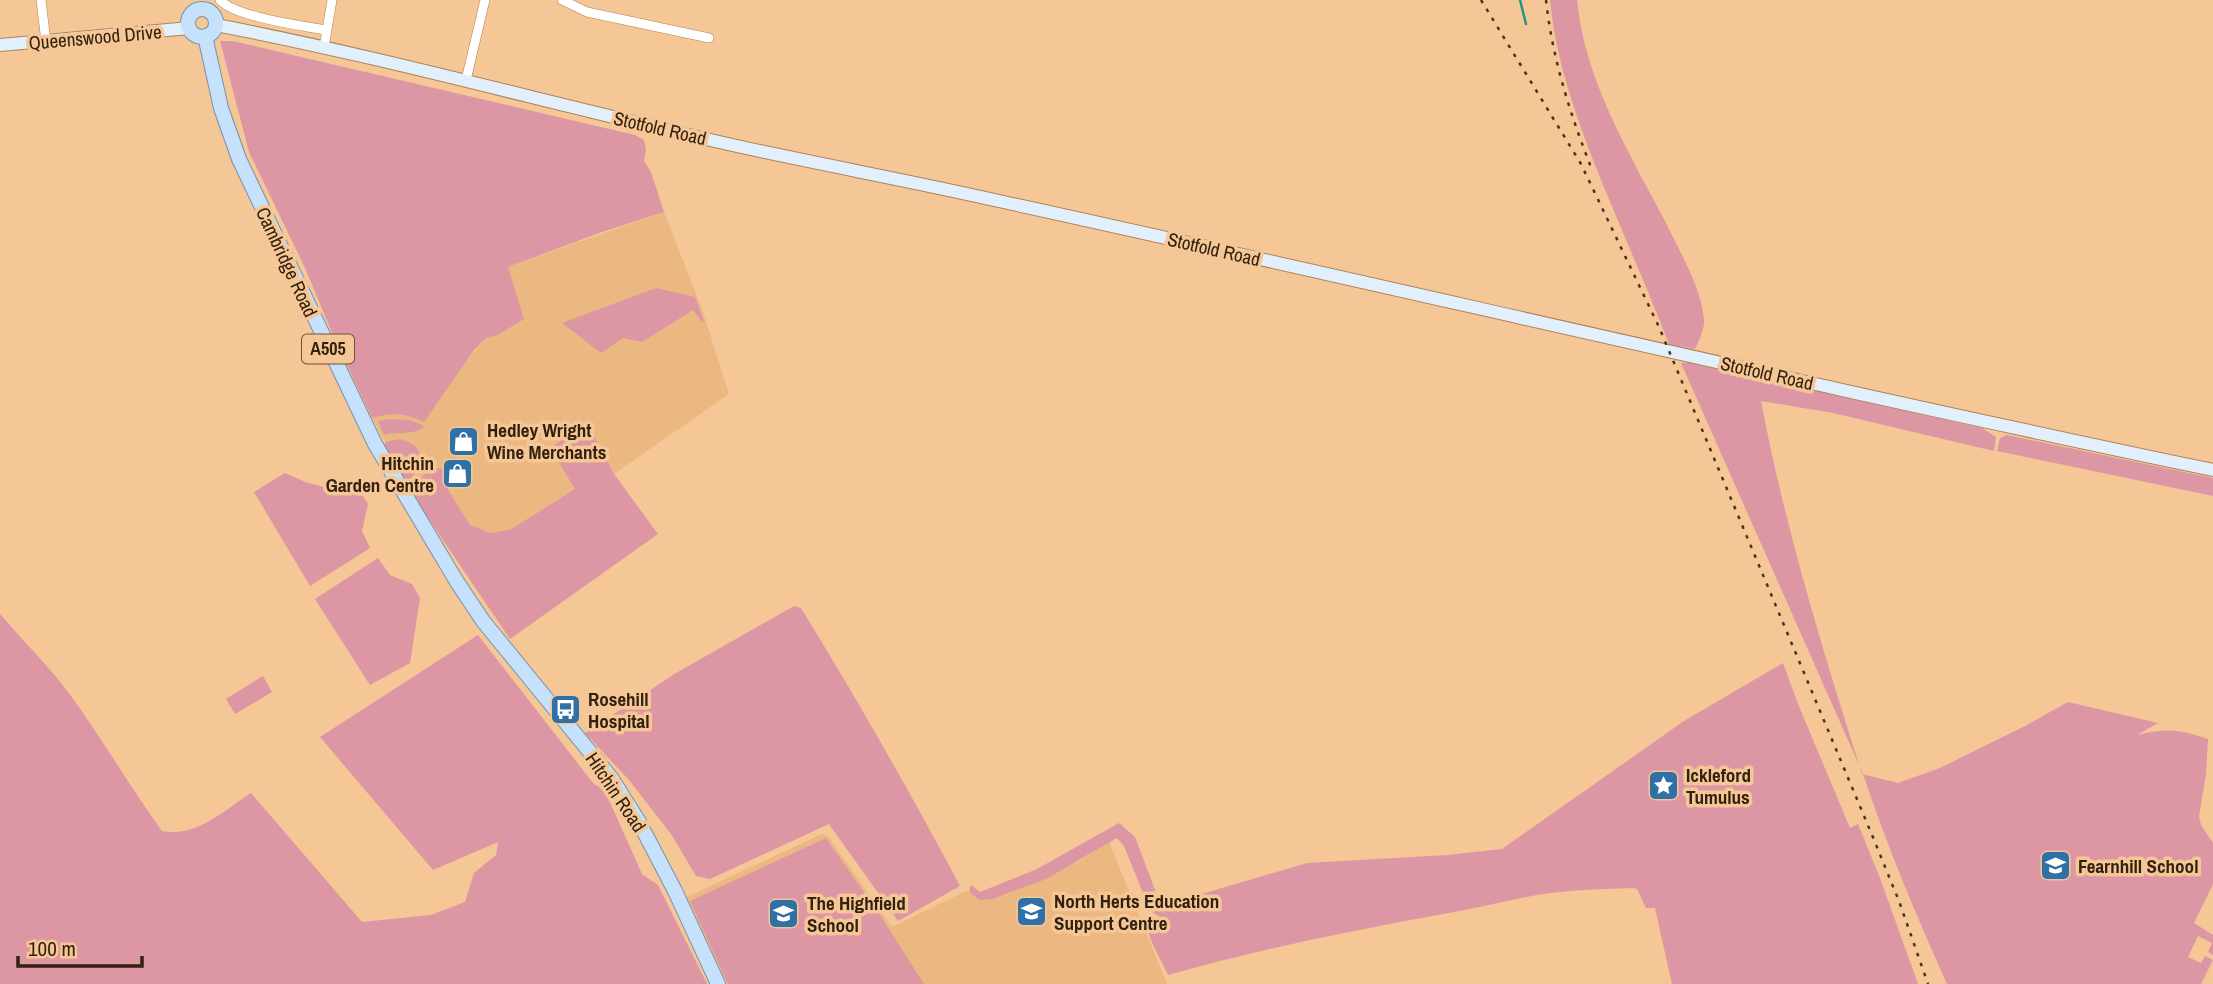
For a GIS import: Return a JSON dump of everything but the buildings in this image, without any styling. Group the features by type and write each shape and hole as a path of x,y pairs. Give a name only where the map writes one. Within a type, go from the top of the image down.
{"main road":[{"path":"196,5 210,11 215,18 214,30 205,36 197,36 190,28 189,18 196,5"},
{"name":"Cambridge Road","path":"205,36 221,108 239,159 282,252 375,444 483,621"},
{"name":"Hitchin Road","path":"483,621 612,779 639,822 675,891 718,984"}],"street":[{"path":"41,0 46,42"},
{"path":"220,0 225,6 245,14 325,30"},
{"path":"324,47 331,0"},
{"path":"466,80 485,0"},
{"path":"562,0 587,12 709,38"},
{"name":"Stotfold Road","path":"216,25 324,47 747,148 1005,202 1943,413 2213,470"},
{"name":"Queenswood Drive","path":"0,45 190,28"}],"shaded area":[{"path":"1550,0 1577,0 1582,30 1598,86 1622,140 1694,281 1704,323 1695,349 1669,344 1577,117 1557,47"},
{"path":"220,41 233,41 635,135 644,140 644,161 651,172 664,212 508,267 524,319 498,335 486,338 474,350 424,422 398,414 372,418 305,268 249,152"},
{"path":"664,212 702,309 729,394 614,474 588,424 582,491 487,548 420,506 372,418 398,413 411,416 486,338 498,334 521,311 508,267"},
{"path":"656,288 695,297 704,321 702,322 693,310 642,342 623,338 601,353 562,323"},
{"path":"1693,362 1982,428 1996,437 1994,451 1833,413 1761,401 1793,542 1860,766 1681,363"},
{"path":"409,420 425,426 411,432 384,435 378,421"},
{"path":"588,424 614,474 658,534 510,639 411,489 426,473 436,468 441,469 453,480 445,485 470,525 490,533 510,530 575,489 551,449"},
{"path":"2007,435 2213,478 2213,496 1997,451 2000,438"},
{"path":"399,439 415,446 420,457 417,471 405,483 383,446 386,442"},
{"path":"285,473 308,483 363,496 368,504 362,531 370,548 310,586 254,492"},
{"path":"378,558 390,575 412,584 420,598 410,663 370,685 315,599"},
{"path":"794,606 801,608 842,677 960,886 898,921 829,824 710,879 696,876 671,834 629,780 585,733 676,673"},
{"path":"0,614 71,696 162,831 186,831 198,827 251,793 362,922 431,915 465,902 474,873 496,855 498,842 433,870 320,737 478,635 593,783 602,789 642,874 658,885 707,984 0,984"},
{"path":"1783,663 1850,828 1858,824 1918,984 1672,984 1655,908 1646,908 1637,889 1633,888 1526,897 1307,941 1168,975 1144,922 1159,916 1152,912 1147,903 1124,846 1117,838 1046,879 993,899 979,900 969,892 971,885 980,892 1037,869 1119,823 1135,837 1161,906 1307,863 1502,849 1684,721"},
{"path":"263,676 272,692 235,714 226,699"},
{"name":"Fearnhill School","path":"2068,702 2158,723 2137,735 2172,731 2208,739 2199,816 2201,825 2213,843 2213,884 2194,923 2213,935 2213,955 2208,952 2212,943 2198,936 2188,957 2201,963 2205,956 2213,960 2201,984 1947,984 1902,880 1863,774 1898,783 1940,768"},
{"path":"822,834 828,836 892,927 964,892 969,892 979,900 1078,862 1109,842 1167,984 718,984 678,901"},
{"name":"The Highfield School","path":"826,838 924,984 728,984 690,901"}],"waterway":[{"path":"1520,0 1526,24"}],"railway":[{"path":"1481,0 1581,164 1659,327 1872,835 1928,984"},
{"path":"1546,0 1563,85 1591,167"}],"place":[{"name":"Hedley Wright Wine Merchants","path":"464,441"},
{"name":"Hitchin Garden Centre","path":"457,474"},
{"name":"Rosehill Hospital","path":"565,710"},
{"name":"Ickleford Tumulus","path":"1663,786"},
{"name":"Fearnhill School","path":"2055,866"},
{"name":"North Herts Education Support Centre","path":"1031,912"},
{"name":"The Highfield School","path":"784,914"}]}
